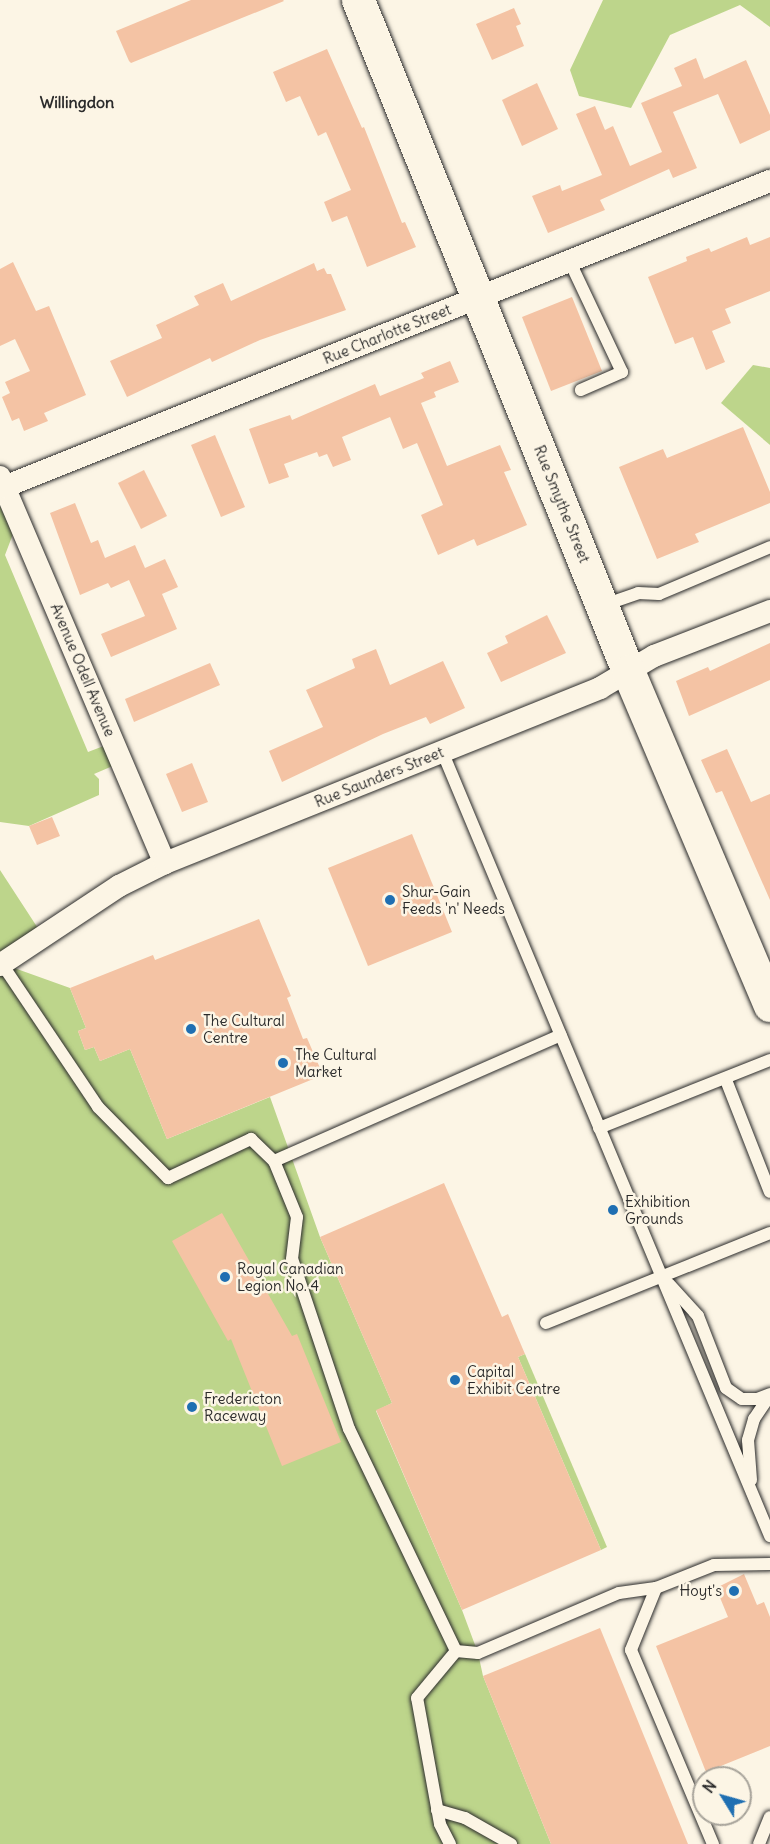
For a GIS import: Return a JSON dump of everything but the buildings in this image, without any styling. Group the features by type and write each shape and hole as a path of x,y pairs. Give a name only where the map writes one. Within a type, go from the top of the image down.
{"main road":[{"name":"Rue Smythe Street","path":"358,0 628,671 770,1005"}],"street":[{"name":"Rue Charlotte Street","path":"2,482 770,181"},
{"name":"Avenue Odell Avenue","path":"2,482 165,863"},
{"name":"Rue Saunders Street","path":"1,964 119,886 165,863 600,688 654,656 770,611"}],"lane":[{"path":"569,260 622,372 581,390"},
{"path":"603,606 638,592 659,594 770,547"},
{"path":"442,751 770,1536"},
{"path":"1,964 98,1107 168,1178 251,1139 274,1161 297,1217 292,1259 349,1429 456,1651"},
{"path":"274,1161 561,1035"},
{"path":"599,1128 726,1080 770,1060"},
{"path":"726,1080 770,1192"},
{"path":"546,1323 770,1233"},
{"path":"662,1277 698,1316 726,1388 742,1399 757,1399 770,1395"},
{"path":"752,1493 748,1440 753,1419 770,1395"},
{"path":"456,1651 478,1653 619,1593 656,1588 714,1565 770,1564"},
{"path":"656,1588 631,1650 713,1844"},
{"path":"450,1844 440,1824 417,1698 456,1651"},
{"path":"437,1810 465,1818 511,1844"},
{"path":"759,1844 770,1817"}],"green space":[{"path":"603,0 770,0 770,27 740,5 670,35 631,108 579,96 570,70"},
{"path":"753,365 770,368 770,445 721,403"},
{"path":"0,506 13,534 5,555 88,752 114,742 122,762 94,774 99,779 99,795 29,826 0,822"},
{"name":"Fredericton Raceway","path":"0,870 43,936 3,964 70,988 86,1028 78,1031 85,1050 94,1047 100,1061 130,1049 167,1139 270,1097 320,1237 392,1403 376,1411 462,1610 478,1653 483,1676 551,1844 0,1844"},
{"path":"525,1354 607,1547 601,1550 518,1357"}],"place":[{"name":"Shur-Gain Feeds 'n' Needs","path":"390,900"},
{"name":"The Cultural Centre","path":"191,1029"},
{"name":"The Cultural Market","path":"283,1063"},
{"name":"Exhibition Grounds","path":"613,1210"},
{"name":"Royal Canadian Legion No. 4","path":"225,1277"},
{"name":"Capital Exhibit Centre","path":"455,1380"},
{"name":"Fredericton Raceway","path":"192,1407"},
{"name":"Hoyt's","path":"734,1591"}],"district":[{"name":"Willingdon","path":"77,102"}]}
